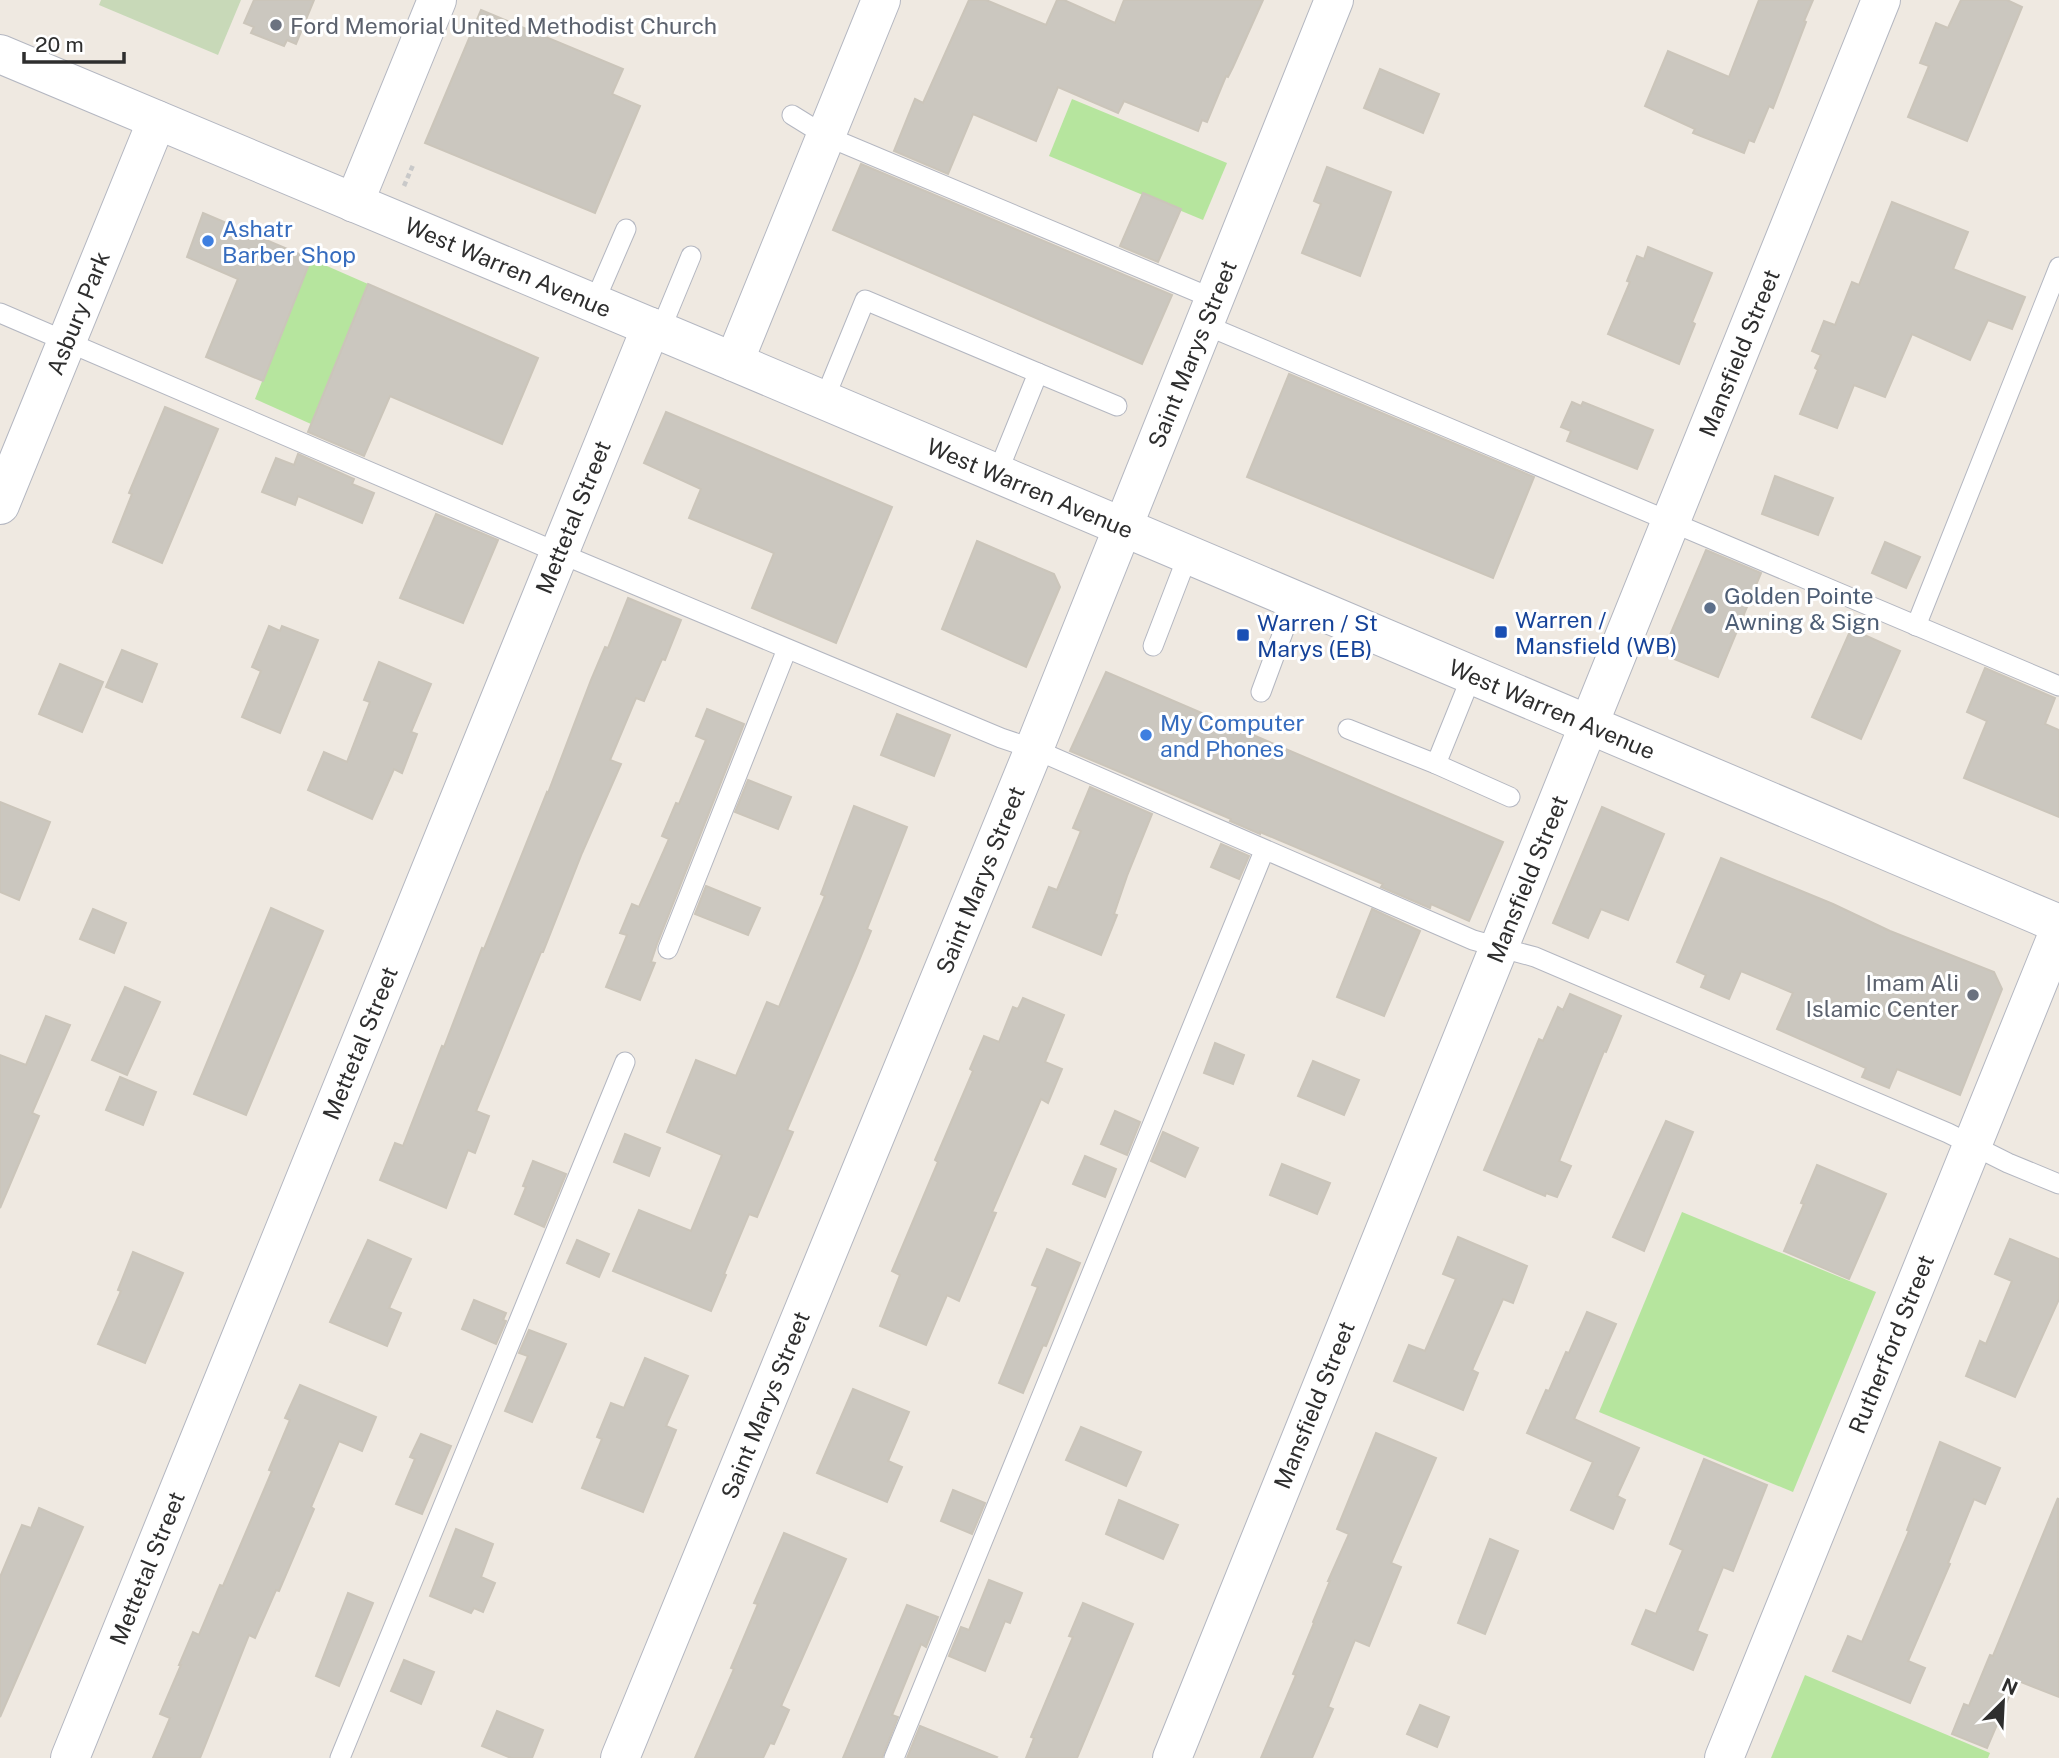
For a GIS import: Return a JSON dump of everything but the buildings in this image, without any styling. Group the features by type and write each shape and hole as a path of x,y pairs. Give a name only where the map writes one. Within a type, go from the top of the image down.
{"street":[{"path":"354,203 437,0"},
{"path":"734,362 881,0"},
{"name":"Saint Marys Street","path":"620,1758 1034,749 1334,0"},
{"name":"Mansfield Street","path":"1171,1758 1881,0"},
{"name":"West Warren Avenue","path":"0,54 2059,924"},
{"name":"Asbury Park","path":"0,505 157,120"},
{"name":"Mettetal Street","path":"70,1758 559,552 655,329"},
{"name":"Rutherford Street","path":"1724,1758 2059,931"}],"lane":[{"path":"792,115 826,136 1671,522 2059,686"},
{"path":"594,303 626,229"},
{"path":"655,329 691,256"},
{"path":"1916,626 2059,267"},
{"path":"824,400 865,300 1117,406"},
{"path":"0,313 787,649 1001,738 1034,749 1264,851 1461,934 1535,957 2059,1184"},
{"path":"997,474 1038,373"},
{"path":"1153,646 1188,555"},
{"path":"1261,692 1296,600"},
{"path":"668,949 787,649"},
{"path":"1436,764 1472,675"},
{"path":"1348,729 1510,797"},
{"path":"894,1758 1264,851"},
{"path":"340,1758 625,1062"}],"green space":[{"path":"101,0 241,0 218,55 99,5"},
{"path":"1072,99 1227,163 1203,220 1049,156"},
{"path":"311,259 368,284 311,424 255,399"},
{"path":"1682,1212 1876,1292 1793,1492 1599,1412"},
{"path":"1805,1675 1990,1753 1988,1758 1771,1758"}],"place":[{"name":"Ford Memorial United Methodist Church","path":"276,25"},
{"name":"Ashatr Barber Shop","path":"208,241"},
{"name":"Golden Pointe Awning & Sign","path":"1710,608"},
{"name":"Warren / Mansfield (WB)","path":"1501,632"},
{"name":"Warren / St Marys (EB)","path":"1243,635"},
{"name":"My Computer and Phones","path":"1146,735"},
{"name":"Imam Ali Islamic Center","path":"1973,995"}]}
